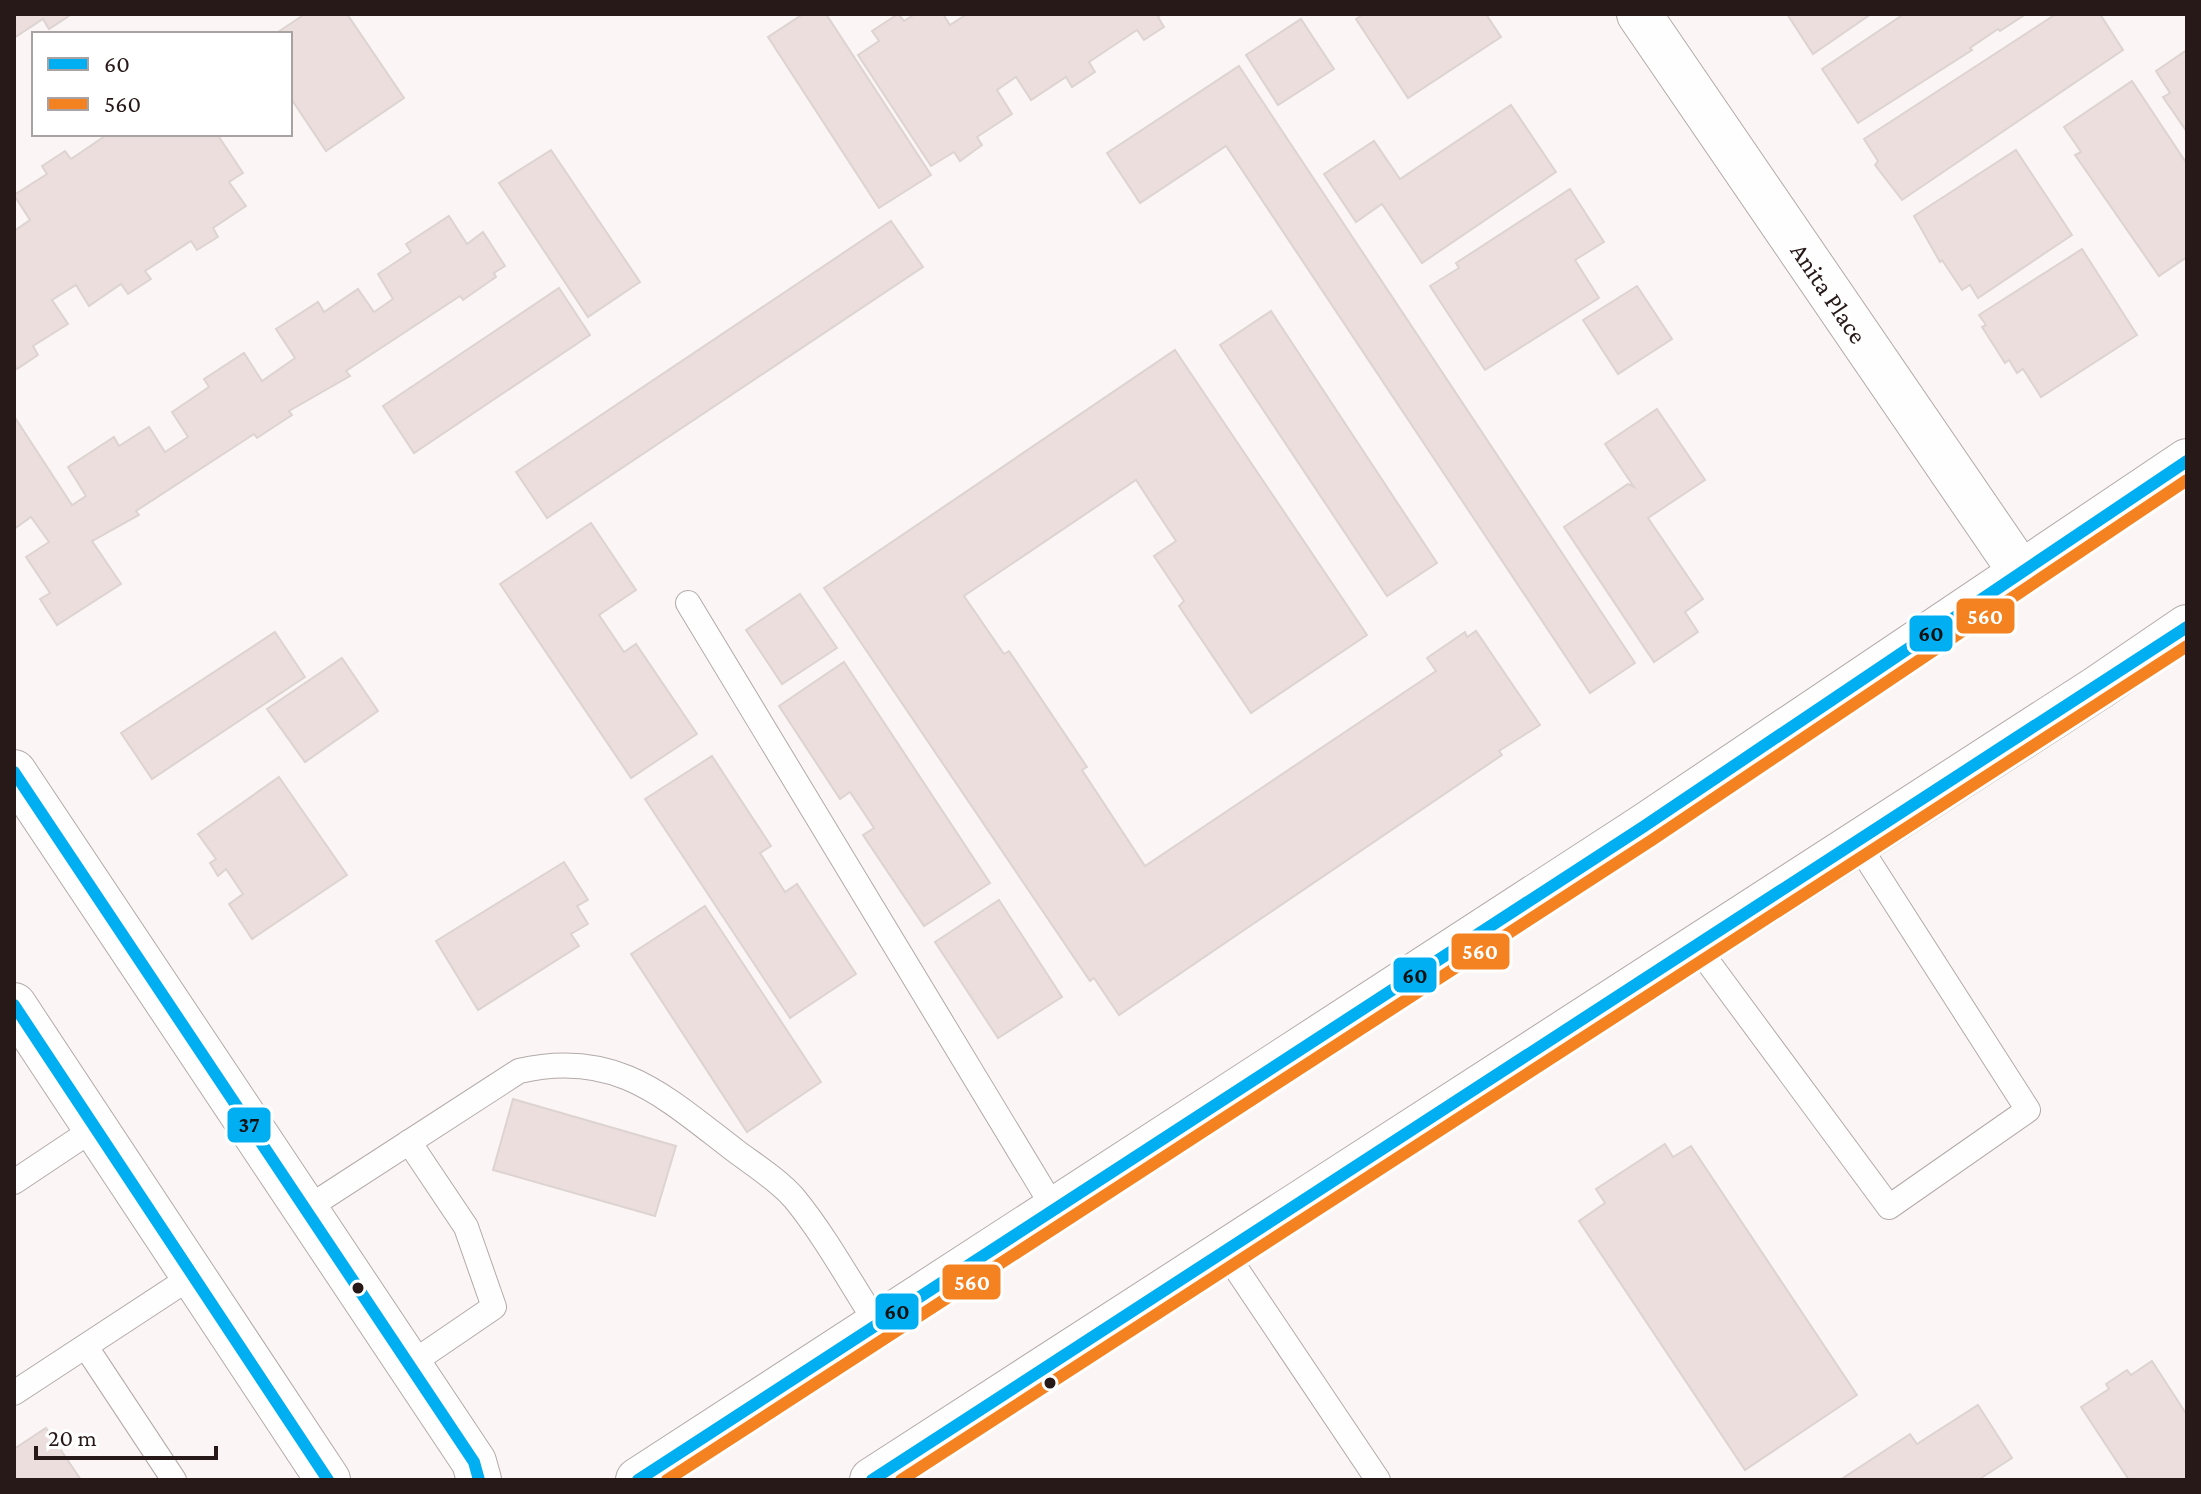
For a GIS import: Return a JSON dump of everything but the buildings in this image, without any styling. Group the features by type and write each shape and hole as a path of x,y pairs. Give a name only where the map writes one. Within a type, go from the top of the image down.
{"main road":[{"name":"Anita Place","path":"1639,14 2020,571"},
{"path":"638,1480 1643,827 2187,461"},
{"path":"890,1475 1225,1252 2187,627"},
{"path":"14,772 474,1462 479,1480"},
{"path":"14,1005 328,1480"}],"lane":[{"path":"688,603 1055,1210"},
{"path":"1697,947 1889,1207 2028,1110 1857,843"},
{"path":"306,1209 519,1071 550,1063 639,1080 676,1102 793,1198 878,1325"},
{"path":"14,1182 95,1128"},
{"path":"409,1142 466,1227 494,1307 409,1365"},
{"path":"1225,1252 1378,1480"},
{"path":"14,1393 194,1275"},
{"path":"86,1347 174,1480"}],"transit line":[{"name":"60","path":"638,1480 1643,827 2187,461"},
{"name":"560","path":"667,1480 1652,840 2187,480"},
{"name":"60","path":"872,1480 2187,627"},
{"name":"560","path":"901,1480 2187,646"},
{"name":"37","path":"14,772 474,1462 479,1480"},
{"name":"37","path":"14,1005 328,1480"}]}
